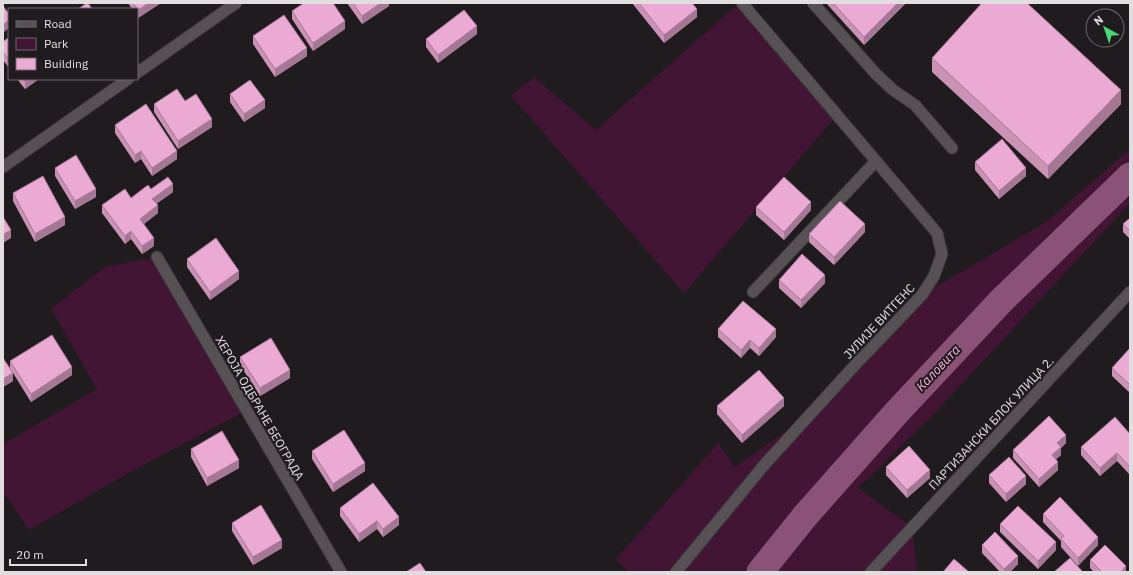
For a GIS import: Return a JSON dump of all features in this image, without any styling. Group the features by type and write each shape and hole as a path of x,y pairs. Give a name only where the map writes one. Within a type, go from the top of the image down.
{"street":[{"path":"138,72 236,3"},
{"name":"ЈУЛИЈЕ ВИТГЕНС","path":"676,572 765,464 856,364 922,296 934,276 942,254 937,234 742,3"},
{"path":"813,3 876,74 893,90 915,105 952,148"},
{"path":"3,167 127,80"},
{"path":"753,292 876,161"},
{"name":"ХЕРОЈА ОДБРАНЕ БЕОГРАДА","path":"157,257 340,572"},
{"name":"ПАРТИЗАНСКИ БЛОК УЛИЦА 2.","path":"871,572 1130,292"}],"green space":[{"path":"739,3 837,115 684,293 511,96 534,77 596,130"},
{"path":"1130,149 1130,203 931,417 858,488 912,527 917,572 628,572 616,559 718,443 735,467 812,413 922,295 1046,222"},
{"path":"157,257 247,410 132,471 29,530 3,492 3,444 97,389 51,309 105,267"}],"building":[{"path":"88,3 91,8 80,8"},
{"path":"133,3 149,3 138,10"},
{"path":"304,3 333,3 345,21 313,43 292,11"},
{"path":"353,3 381,3 362,16"},
{"path":"639,3 692,3 697,9 664,35"},
{"path":"833,3 898,3 864,37"},
{"path":"982,3 1027,3 1121,90 1048,166 932,58"},
{"path":"3,6 8,13 8,21 3,25"},
{"path":"464,10 477,26 438,55 426,39"},
{"path":"284,15 307,48 275,69 253,36"},
{"path":"8,38 8,59 3,52 3,42"},
{"path":"250,80 265,100 244,114 230,94"},
{"path":"177,89 185,101 196,94 212,119 178,141 154,104"},
{"path":"146,104 177,151 152,168 141,151 135,155 115,125"},
{"path":"1002,139 1026,168 999,191 975,162"},
{"path":"76,155 96,189 75,201 55,168"},
{"path":"43,176 65,217 35,234 13,193"},
{"path":"168,177 173,184 152,199 158,205 140,219 154,238 142,246 131,231 125,236 102,205 125,189 131,198 148,185 151,189"},
{"path":"784,177 811,202 784,232 756,207"},
{"path":"840,201 865,224 834,257 809,234"},
{"path":"3,217 11,230 3,235"},
{"path":"1130,218 1130,231 1123,224"},
{"path":"216,238 239,271 210,292 187,259"},
{"path":"802,254 825,275 801,300 779,280"},
{"path":"743,301 776,329 759,348 750,340 741,350 718,329"},
{"path":"52,335 72,367 31,394 10,361"},
{"path":"271,338 290,370 260,388 240,357"},
{"path":"1130,348 1130,385 1112,368"},
{"path":"3,358 13,373 3,379"},
{"path":"759,370 784,398 742,435 717,406"},
{"path":"1049,416 1066,435 1057,443 1061,447 1052,455 1058,462 1039,479 1013,450"},
{"path":"1115,417 1130,434 1130,467 1117,453 1100,468 1081,447"},
{"path":"344,430 365,463 333,484 312,451"},
{"path":"222,431 239,460 207,478 191,449"},
{"path":"909,446 930,470 907,490 886,467"},
{"path":"1009,457 1026,476 1006,494 989,475"},
{"path":"373,483 399,517 383,529 377,521 359,534 340,508"},
{"path":"1060,497 1098,537 1078,558 1061,539 1064,536 1043,514"},
{"path":"261,505 282,540 253,557 232,523"},
{"path":"1018,506 1056,542 1038,561 1000,524"},
{"path":"995,532 1018,556 1004,569 982,545"},
{"path":"1105,545 1126,566 1121,572 1102,572 1090,560"},
{"path":"1070,558 1083,572 1054,572"},
{"path":"954,559 969,572 943,572"},
{"path":"420,563 426,572 406,572"}],"waterway":[{"name":"Каловита","path":"760,572 805,516 897,412 1001,301 1130,176"}]}
